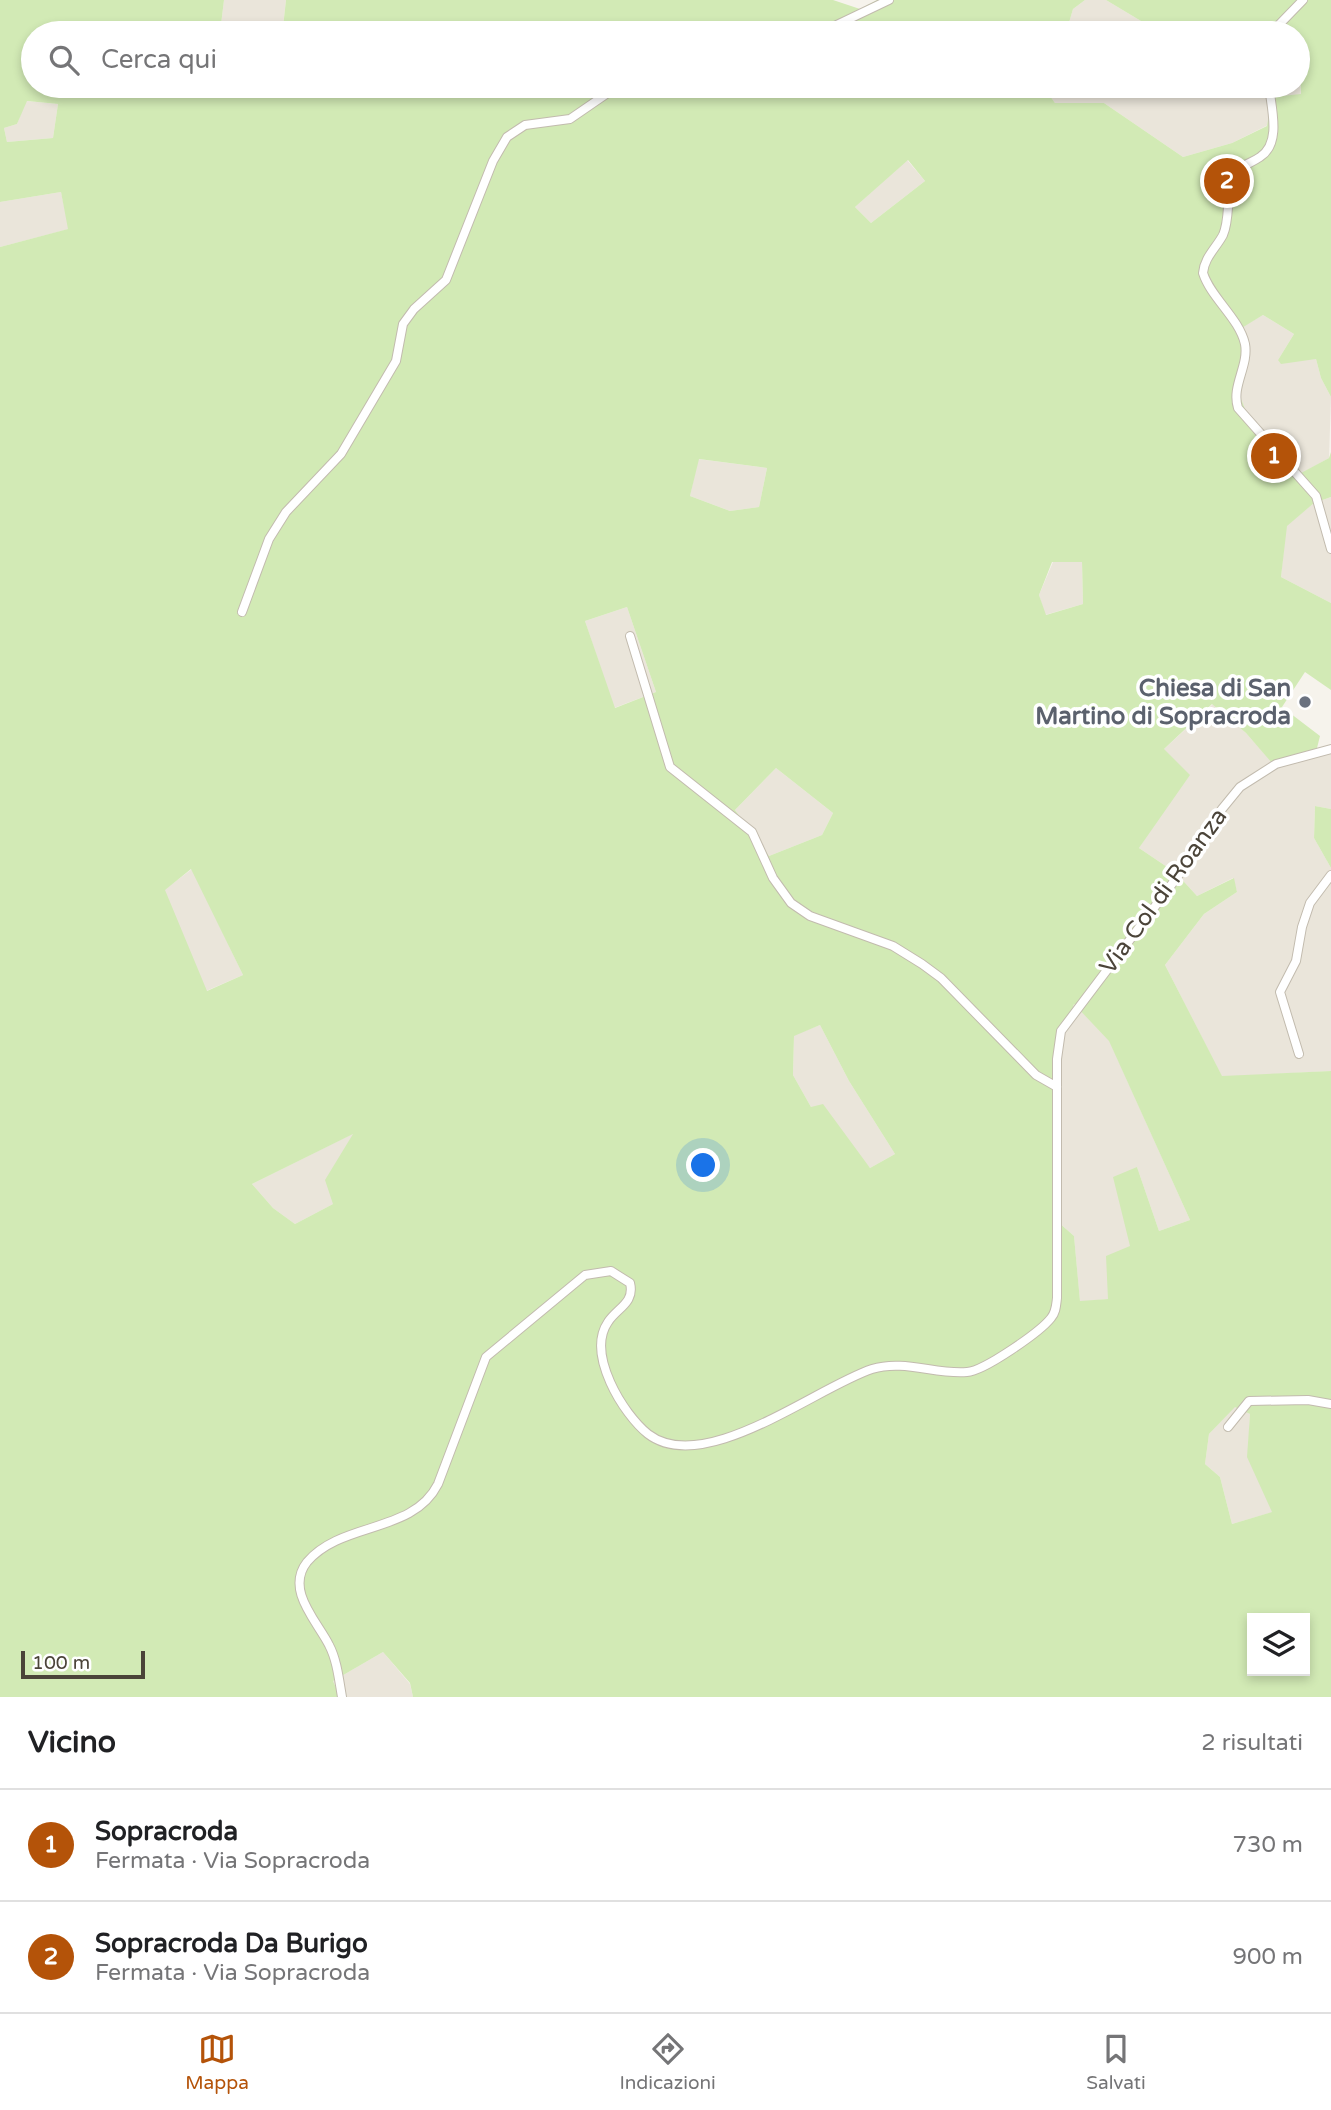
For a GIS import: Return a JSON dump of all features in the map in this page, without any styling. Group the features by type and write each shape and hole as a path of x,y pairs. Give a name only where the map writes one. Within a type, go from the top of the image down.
{"street":[{"path":"848,21 888,0"},
{"path":"1283,21 1303,0"},
{"path":"242,612 269,539 286,512 341,454 396,361 403,324 414,309 446,280 499,148 515,130 525,125 570,119 601,98"},
{"path":"1270,98 1273,127 1271,141 1265,153 1245,165 1233,178 1224,231 1205,263 1203,273 1244,340 1245,359 1236,396 1238,408 1315,496 1331,550"},
{"path":"630,636 670,767 747,827 758,842 773,878 791,903 810,916 893,946 922,964 964,1000 1035,1075 1057,1087"},
{"name":"Via Col di Roanza","path":"342,1697 329,1644 313,1620 299,1581 311,1558 357,1530 410,1514 429,1499 438,1484 486,1357 571,1285 593,1272 619,1273 630,1283 628,1301 605,1328 603,1360 611,1385 635,1420 649,1434 666,1444 685,1445 733,1436 872,1369 911,1366 967,1372 982,1368 1045,1324 1056,1309 1058,1040 1065,1022 1184,868 1229,799 1253,777 1276,764 1331,749"},
{"path":"1299,1054 1280,992 1296,961 1301,928 1310,903 1331,875"},
{"path":"1228,1427 1249,1401 1308,1400 1331,1404"}],"shaded area":[{"path":"224,0 286,0 284,21 221,21"},
{"path":"1085,0 1106,0 1141,21 1070,21 1073,9"},
{"path":"1051,98 1272,98 1268,125 1232,143 1183,157 1104,103 1055,103"},
{"path":"26,101 58,104 53,138 7,142 4,128 17,124"},
{"path":"907,160 925,181 871,223 855,207"},
{"path":"61,192 69,229 0,247 0,202"},
{"path":"1263,315 1294,334 1278,360 1316,359 1321,378 1331,397 1329,458 1302,473 1249,419 1240,396 1249,358 1240,328"},
{"path":"698,459 767,468 759,507 730,511 690,496"},
{"path":"1331,497 1331,603 1281,577 1286,526 1314,503"},
{"path":"1053,562 1082,562 1083,604 1045,615 1039,595"},
{"path":"627,607 656,692 614,708 585,621"},
{"path":"1213,704 1246,733 1272,762 1317,748 1331,748 1331,809 1315,806 1314,838 1331,868 1331,1071 1222,1077 1165,965 1204,914 1237,892 1233,878 1197,896 1176,873 1139,848 1162,811 1163,750"},
{"path":"776,768 833,813 822,835 769,856 735,810"},
{"path":"192,869 243,975 206,991 164,890"},
{"path":"1074,1004 1109,1040 1190,1220 1159,1231 1137,1167 1130,1246 1108,1299 1080,1302 1074,1236 1057,1221 1057,1059"},
{"path":"820,1025 849,1081 895,1154 870,1168 811,1107 793,1075 794,1035"},
{"path":"354,1133 333,1204 295,1224 273,1208 252,1184"},
{"path":"1235,1406 1250,1414 1248,1457 1273,1512 1232,1524 1220,1477 1205,1464 1209,1434"},
{"path":"383,1652 410,1684 413,1697 340,1697 333,1681"}],"green space":[{"path":"0,0 224,0 221,21 21,21 21,98 1051,98 1055,103 1104,103 1183,157 1232,143 1267,126 1272,98 1310,98 1310,21 1141,21 1106,0 1331,0 1331,397 1321,378 1316,359 1281,364 1278,360 1294,334 1263,315 1240,329 1249,358 1240,396 1249,419 1301,473 1329,458 1331,452 1331,497 1314,503 1287,526 1281,577 1331,603 1331,690 1305,672 1282,707 1320,736 1317,748 1272,763 1246,733 1212,704 1164,749 1190,775 1139,848 1176,873 1197,896 1234,878 1237,892 1204,914 1165,965 1222,1076 1331,1071 1331,1697 413,1697 410,1683 383,1652 333,1681 340,1697 0,1697 0,247 68,229 61,192 0,202","holes":["27,101 58,104 53,138 7,142 4,128 17,124","908,160 925,181 871,223 855,207","699,459 767,468 759,507 730,511 690,496","1052,562 1082,562 1083,604 1046,615 1039,595","627,607 656,692 615,708 585,621","776,768 833,813 822,835 769,856 735,810","191,869 243,975 207,991 165,890","1074,1004 1109,1041 1190,1220 1159,1231 1137,1167 1113,1177 1130,1246 1106,1256 1108,1299 1080,1301 1074,1236 1057,1221 1057,1059","820,1025 849,1081 895,1154 870,1168 823,1104 811,1107 793,1075 794,1036","353,1134 325,1180 333,1204 295,1224 273,1208 252,1184","1235,1407 1250,1414 1247,1457 1272,1512 1232,1524 1220,1477 1205,1464 1209,1434"]},
{"path":"286,0 833,0 860,9 877,0 1085,0 1073,9 1070,21 284,21"},
{"path":"1315,806 1331,809 1331,868 1314,838"}],"place":[{"name":"Sopracroda Da Burigo","path":"1227,181"},
{"name":"Sopracroda","path":"1274,456"},
{"name":"Chiesa di San Martino di Sopracroda","path":"1305,702"}]}
